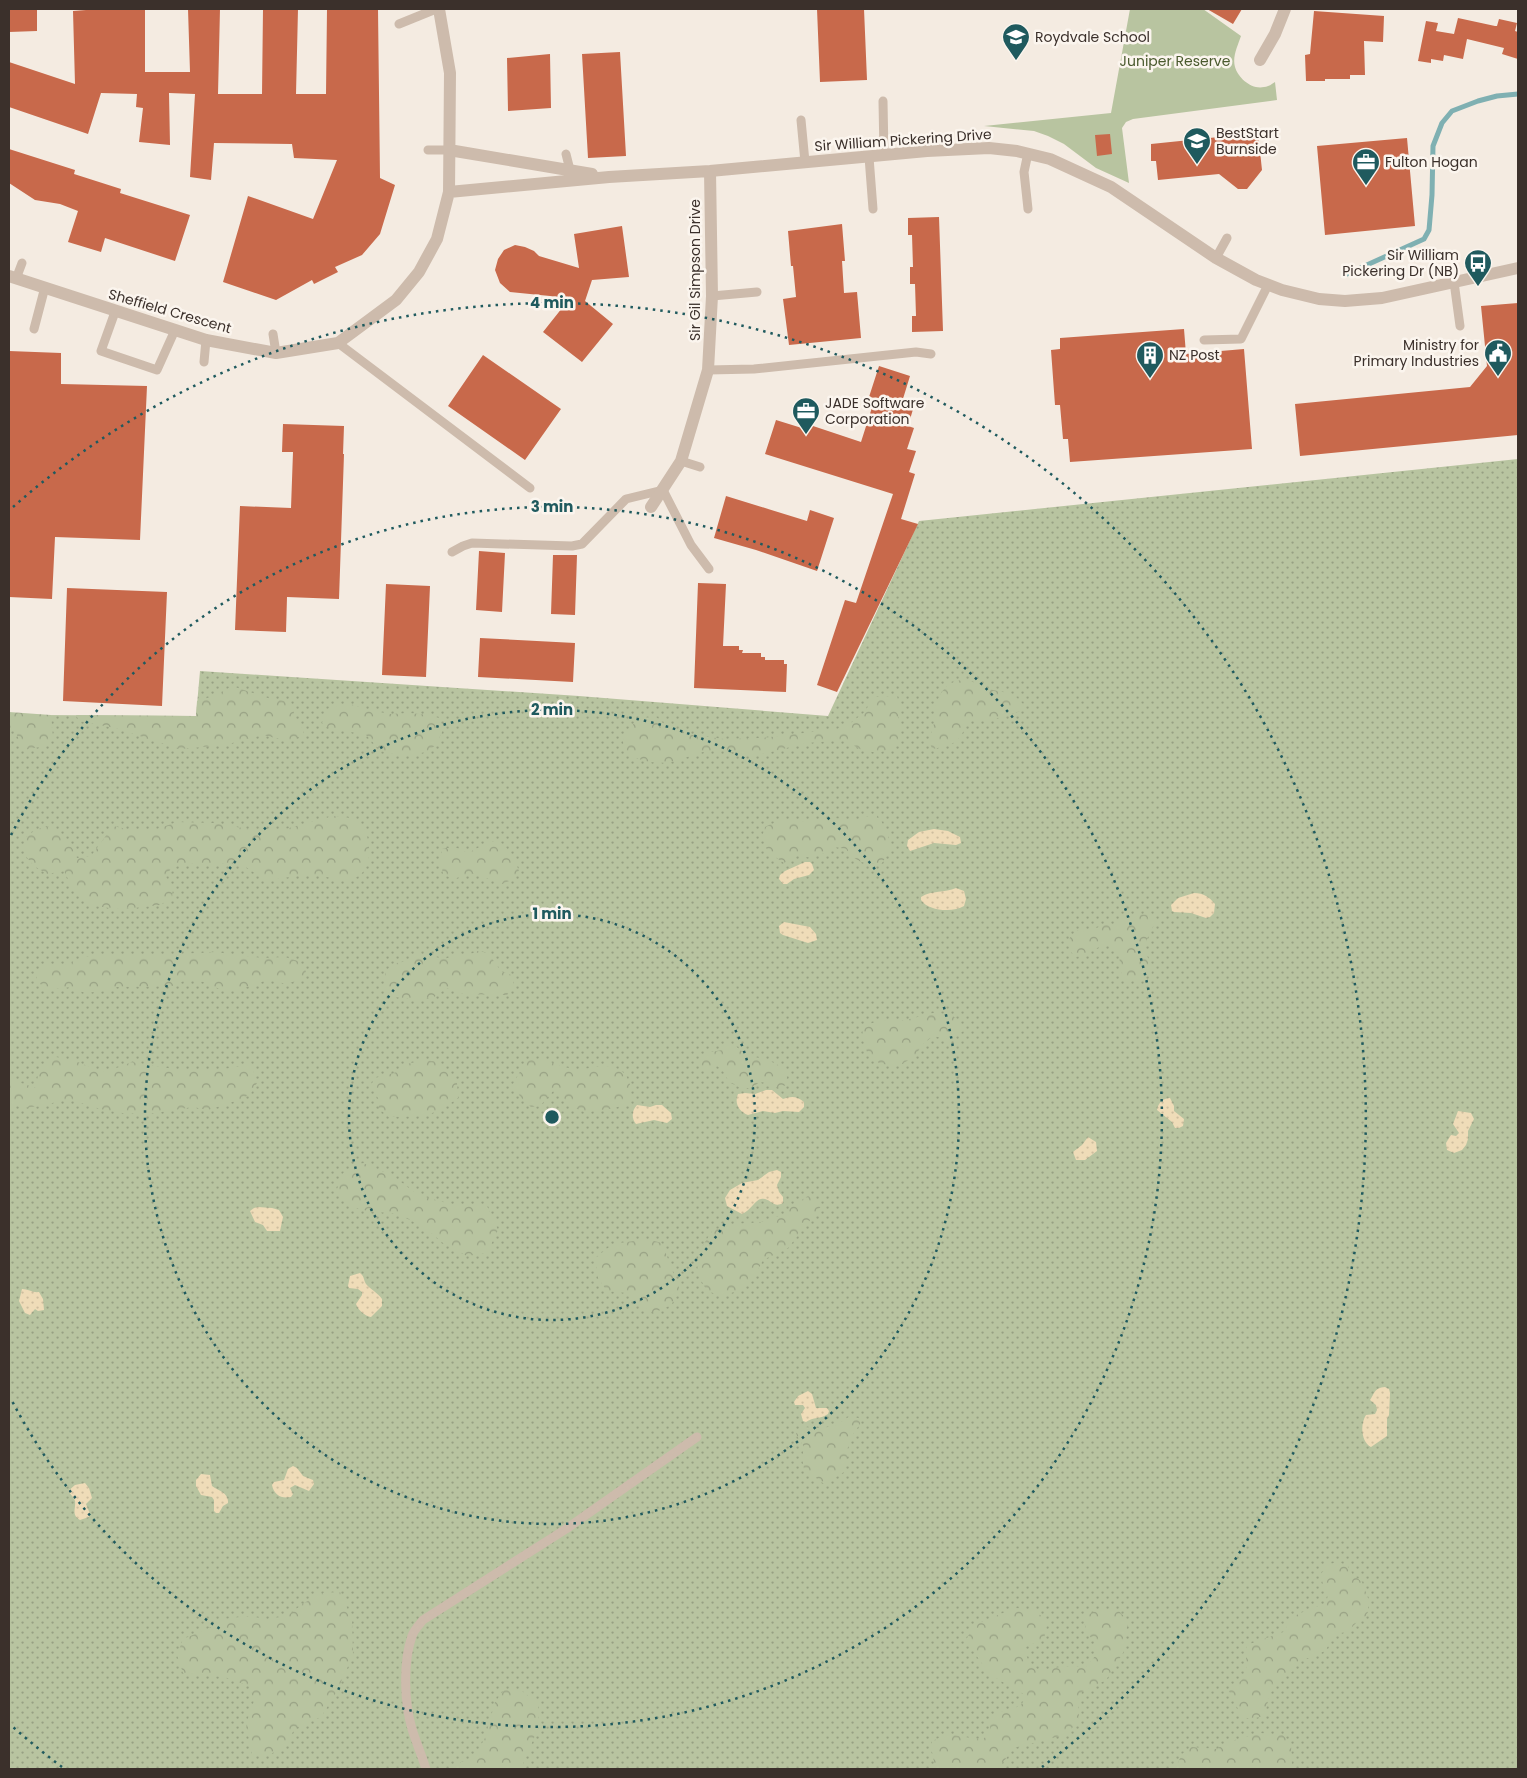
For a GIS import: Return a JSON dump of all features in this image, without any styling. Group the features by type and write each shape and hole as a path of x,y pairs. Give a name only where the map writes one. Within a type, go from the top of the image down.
{"street":[{"name":"Sheffield Crescent","path":"13,277 115,312 206,340 276,353 338,343 396,300 419,272 437,239 449,192 450,73 438,9"},
{"path":"1260,60 1275,34 1285,9"},
{"name":"Sir William Pickering Drive","path":"449,192 609,177 710,171 884,155 989,148 1028,153 1050,159 1111,187 1216,258 1256,280 1282,290 1319,299 1345,301 1382,298 1518,268"},
{"name":"Sir William Pickering Drive","path":"449,150 609,177"},
{"name":"Sir Gil Simpson Drive","path":"652,507 681,461 708,370 712,296 710,171"}],"lane":[{"path":"399,24 438,9"},
{"path":"883,101 884,155"},
{"path":"802,120 805,162"},
{"path":"428,150 449,150"},
{"path":"1028,153 1024,172 1028,209"},
{"path":"566,154 570,170"},
{"path":"869,157 873,209"},
{"path":"1216,258 1227,238"},
{"path":"13,277 22,263"},
{"path":"1454,282 1460,326"},
{"path":"1204,340 1241,339 1268,285"},
{"path":"34,329 45,287"},
{"path":"712,296 757,292"},
{"path":"115,312 101,350 157,370 175,330"},
{"path":"273,334 276,353"},
{"path":"204,362 206,340"},
{"path":"338,343 530,488"},
{"path":"708,370 754,369 916,352 931,354"},
{"path":"681,461 700,467"},
{"path":"452,552 472,543 572,546 582,544 626,499 663,490 691,545 709,569"},
{"path":"527,545 527,555"},
{"path":"426,1769 411,1728 406,1674 413,1634 423,1620 566,1529 697,1438"}],"green space":[{"name":"Juniper Reserve","path":"1130,9 1203,9 1241,36 1234,59 1239,75 1255,87 1265,87 1275,82 1277,100 1133,119 1126,122 1122,128 1129,183 1096,168 1064,144 1048,136 1034,131 984,126 1111,113"},
{"path":"1518,459 1518,1769 9,1769 9,713 196,716 200,671 579,696 828,716 919,521"},
{"path":"955,680 973,682 993,690 1013,694 1024,705 1021,711 995,719 969,720 956,741 946,746 932,749 930,738 936,704 946,687"},
{"path":"232,686 268,698 291,702 295,720 300,721 304,734 290,741 262,735 225,745 180,749 115,728 79,721 76,715 196,716 197,701 217,695"},
{"path":"897,696 900,707 898,715 902,740 895,747 878,753 862,750 845,741 831,741 807,743 754,756 720,750 703,752 668,763 648,762 627,755 624,748 624,734 640,718 656,717 670,729 685,734 724,739 761,738 837,729 852,722 866,711 869,703 875,697"},
{"path":"347,703 389,714 410,713 439,718 442,732 436,745 426,752 397,755 381,751 366,735 326,727 322,723 327,709"},
{"path":"9,712 51,715 53,738 40,747 23,750 15,730 9,727"},
{"path":"875,813 884,826 889,842 888,853 882,863 871,864 862,862 846,849 835,847 811,858 799,855 784,863 768,852 762,837 765,827 778,822 813,821 825,818 857,820"},
{"path":"331,816 352,819 360,824 366,833 369,857 364,870 353,879 344,880 313,875 267,881 238,862 204,866 188,863 171,868 166,877 173,886 172,898 160,905 116,909 89,905 75,893 64,871 47,874 34,866 24,854 24,839 35,830 47,826 69,841 77,858 91,856 113,826 136,831 154,830 177,822 213,823 254,830 279,831"},
{"path":"491,841 503,844 513,856 519,871 512,880 501,884 474,873 453,879 443,874 440,858 443,848 457,848 468,853"},
{"path":"1134,914 1151,915 1157,919 1146,943 1146,952 1152,971 1151,975 1129,982 1122,979 1119,955 1107,944 1075,957 1068,943 1071,936 1078,930 1088,932 1105,924 1116,924"},
{"path":"478,951 488,953 501,971 514,976 513,987 507,995 463,994 452,988 445,989 434,997 417,1000 395,997 385,990 385,973 392,964 407,961 416,953 445,959 455,955 468,955"},
{"path":"215,952 263,958 285,957 298,961 306,971 303,979 287,984 267,980 235,991 217,988 204,982 188,979 172,986 115,987 104,991 85,993 71,987 47,990 37,981 36,970 49,965 65,965 83,957"},
{"path":"933,1013 956,1018 963,1031 952,1040 933,1036 923,1044 914,1057 900,1065 880,1064 867,1052 862,1037 863,1029 867,1025 878,1021 906,1020"},
{"path":"727,1045 734,1045 748,1056 766,1059 784,1068 787,1077 786,1085 779,1088 760,1082 751,1088 741,1088 729,1082 723,1071 716,1065 707,1073 701,1066 701,1056 722,1050"},
{"path":"56,1057 73,1060 106,1072 132,1062 179,1070 212,1071 252,1066 257,1083 251,1093 244,1098 208,1110 193,1107 148,1114 122,1113 100,1109 69,1099 23,1108 9,1103 9,1079 36,1088 41,1069"},
{"path":"542,1058 571,1068 614,1067 622,1071 627,1077 631,1096 619,1107 587,1112 576,1108 554,1090 540,1106 531,1107 521,1098 513,1084 526,1061"},
{"path":"424,1060 439,1062 457,1083 458,1098 442,1109 425,1116 389,1117 378,1108 380,1102 371,1085 375,1078 397,1072 407,1064"},
{"path":"363,1163 393,1176 418,1195 454,1205 487,1206 498,1230 487,1253 467,1256 443,1243 424,1227 398,1214 368,1211 348,1206 337,1189 343,1173"},
{"path":"809,1196 822,1205 788,1248 763,1260 752,1281 737,1291 722,1296 707,1291 697,1273 699,1251 713,1230 735,1224 761,1222 785,1214 794,1204"},
{"path":"647,1239 662,1243 680,1291 671,1305 654,1313 640,1305 627,1293 607,1291 598,1278 595,1258 613,1244"},
{"path":"850,1416 862,1419 851,1437 844,1472 825,1484 804,1469 802,1458 804,1447 796,1434 800,1427 821,1428 835,1426"},
{"path":"1337,1562 1347,1565 1353,1575 1362,1582 1368,1598 1368,1612 1364,1619 1356,1623 1347,1632 1334,1634 1326,1650 1312,1658 1299,1660 1294,1670 1276,1684 1270,1694 1264,1716 1251,1719 1242,1717 1229,1691 1244,1677 1247,1645 1286,1631 1287,1623 1293,1617 1326,1603 1328,1595 1323,1585 1321,1574 1327,1565"},
{"path":"340,1592 352,1619 353,1655 337,1691 321,1717 295,1728 286,1745 271,1754 252,1754 246,1724 254,1701 249,1686 224,1677 183,1673 177,1655 183,1639 225,1619 247,1616 267,1619 287,1616 304,1603 322,1593"},
{"path":"1015,1608 1032,1610 1048,1620 1044,1639 1023,1648 1030,1664 1040,1671 1074,1666 1086,1667 1096,1655 1095,1641 1087,1634 1083,1617 1100,1609 1119,1611 1128,1621 1123,1653 1106,1680 1082,1692 1078,1700 1079,1718 1068,1734 1014,1748 998,1769 933,1769 935,1767 932,1741 948,1734 982,1740 991,1732 989,1719 999,1712 1017,1707 1023,1703 1025,1695 989,1674 966,1640 974,1625"},
{"path":"504,1690 522,1691 538,1703 539,1726 523,1764 524,1769 453,1769 461,1762 473,1759 485,1738 495,1702"},
{"path":"1260,1733 1283,1735 1291,1744 1292,1769 1175,1769 1182,1754 1191,1747 1216,1749 1231,1741"}],"sand":[{"path":"934,829 948,831 960,837 961,843 956,845 934,843 910,851 907,846 908,840 919,832"},
{"path":"805,862 810,862 814,870 809,875 783,884 779,879 780,875"},
{"path":"956,888 964,891 966,899 964,906 954,910 935,909 924,904 921,900 921,897 925,895"},
{"path":"1194,893 1206,896 1215,904 1214,913 1210,917 1206,918 1191,913 1172,911 1171,905 1178,898"},
{"path":"784,922 810,927 816,934 817,940 808,943 783,935 780,933 779,926"},
{"path":"772,1090 783,1099 791,1097 799,1099 804,1102 804,1107 799,1112 783,1111 775,1113 763,1111 748,1115 737,1104 738,1094 755,1094"},
{"path":"1170,1098 1174,1111 1184,1119 1183,1126 1179,1128 1175,1128 1172,1122 1157,1110 1161,1101"},
{"path":"637,1105 650,1107 662,1105 671,1113 672,1119 667,1123 654,1120 636,1124 633,1114"},
{"path":"1458,1111 1471,1113 1474,1119 1468,1131 1466,1145 1462,1150 1454,1153 1447,1150 1446,1143 1451,1135 1456,1136 1459,1133 1453,1124"},
{"path":"1088,1137 1096,1142 1097,1151 1085,1160 1076,1160 1073,1152"},
{"path":"777,1170 781,1172 777,1185 783,1197 783,1203 777,1205 761,1199 742,1214 727,1206 725,1198 730,1190 742,1183 758,1180 769,1172"},
{"path":"258,1207 279,1210 283,1217 280,1231 267,1231 263,1225 255,1222 250,1211"},
{"path":"360,1273 366,1284 382,1299 382,1306 371,1317 362,1312 356,1304 362,1292 348,1286 350,1276"},
{"path":"22,1289 39,1292 43,1299 44,1310 38,1311 35,1309 30,1315 25,1313 19,1301"},
{"path":"1385,1387 1389,1389 1390,1393 1387,1436 1371,1447 1363,1437 1363,1423 1366,1415 1375,1414 1377,1410 1376,1405 1370,1400 1374,1393 1379,1388"},
{"path":"808,1391 812,1394 816,1408 827,1408 829,1411 825,1416 806,1422 803,1421 801,1414 805,1408 803,1405 795,1405 794,1402 798,1396"},
{"path":"293,1466 303,1476 313,1480 314,1484 309,1491 295,1485 290,1488 293,1494 291,1497 281,1497 276,1494 272,1485 274,1482 284,1480 288,1469"},
{"path":"201,1474 210,1475 212,1486 227,1497 228,1503 223,1506 219,1513 214,1511 214,1500 212,1497 201,1495 196,1486 196,1480"},
{"path":"85,1483 89,1488 92,1498 86,1504 90,1514 89,1517 80,1520 75,1514 74,1500 68,1491 75,1485"}],"building":[{"path":"9,9 37,9 37,31 9,32"},
{"path":"145,9 145,72 190,72 188,9 220,9 218,94 262,94 263,9 298,9 296,94 326,94 327,9 378,9 380,178 395,185 380,234 362,255 335,267 338,272 314,284 312,280 276,300 223,282 248,196 313,219 337,160 294,158 292,144 214,143 211,180 190,177 195,94 169,93 170,145 139,142 143,108 136,107 137,94 101,93 88,134 9,107 9,62 75,84 73,11"},
{"path":"817,9 864,9 867,80 820,82"},
{"path":"1207,9 1242,9 1233,24"},
{"path":"1314,11 1384,16 1383,42 1364,41 1365,75 1350,75 1350,79 1306,81 1305,55 1310,54"},
{"path":"1458,18 1495,26 1497,26 1499,19 1517,23 1515,31 1518,32 1518,59 1502,54 1504,48 1467,39 1463,59 1444,55 1443,61 1431,59 1431,63 1418,61 1426,21 1438,23 1436,31 1454,34"},
{"path":"620,52 626,156 588,158 582,54"},
{"path":"550,54 551,108 508,111 507,58"},
{"name":"BestStart Burnside","path":"1258,133 1262,170 1247,189 1238,189 1219,174 1158,180 1156,161 1151,161 1151,144"},
{"path":"1110,134 1112,154 1097,156 1095,135"},
{"name":"Fulton Hogan","path":"1407,138 1415,226 1325,235 1317,146"},
{"path":"9,149 75,170 74,174 121,189 120,193 190,215 175,261 105,238 101,252 68,242 78,211 60,204 35,200 9,183"},
{"path":"939,217 943,331 912,332 912,316 916,316 915,284 910,284 910,267 913,267 912,235 908,235 908,218"},
{"path":"842,224 845,261 842,261 844,293 857,292 861,338 789,345 783,299 796,297 788,231"},
{"path":"622,226 629,277 592,280 585,301 613,324 582,362 543,332 570,298 510,292 500,283 495,270 498,259 504,250 515,245 534,251 539,256 579,268 574,234"},
{"name":"Ministry for Primary Industries","path":"1518,303 1518,435 1300,456 1295,404 1470,387 1487,366 1481,306"},
{"name":"NZ Post","path":"1184,329 1186,354 1244,349 1252,449 1070,462 1068,439 1063,439 1060,405 1055,405 1051,350 1060,349 1060,338"},
{"path":"9,351 61,353 61,384 147,386 140,540 55,537 52,599 9,597"},
{"path":"483,355 561,409 525,460 448,406"},
{"name":"JADE Software Corporation","path":"879,366 910,376 902,402 914,406 908,426 914,428 907,449 916,451 909,472 915,474 901,519 918,524 837,692 817,685 845,600 856,603 893,494 765,454 776,420 805,429 807,424 861,442 875,398 869,397"},
{"path":"283,424 344,426 339,599 287,597 286,632 235,630 240,506 291,508 293,452 282,452"},
{"path":"726,496 807,521 810,510 834,518 817,571 714,538"},
{"path":"479,551 505,553 502,612 476,610"},
{"path":"553,555 577,555 575,615 551,614"},
{"path":"698,583 726,584 723,646 739,646 739,650 743,650 742,653 761,653 761,657 765,657 765,660 784,660 784,664 787,664 786,692 694,688"},
{"path":"386,584 430,586 426,677 382,675"},
{"path":"67,588 167,592 162,706 63,701"},
{"path":"480,638 575,643 573,682 478,677"}],"waterway":[{"path":"1347,274 1424,239 1429,230 1433,146 1442,123 1452,111 1497,96 1518,94"}],"place":[{"name":"Roydvale School","path":"1016,61"},
{"name":"BestStart Burnside","path":"1197,165"},
{"name":"Fulton Hogan","path":"1366,186"},
{"name":"Sir William Pickering Dr (NB)","path":"1478,287"},
{"name":"Ministry for Primary Industries","path":"1498,377"},
{"name":"NZ Post","path":"1150,379"},
{"name":"JADE Software Corporation","path":"806,435"}]}
